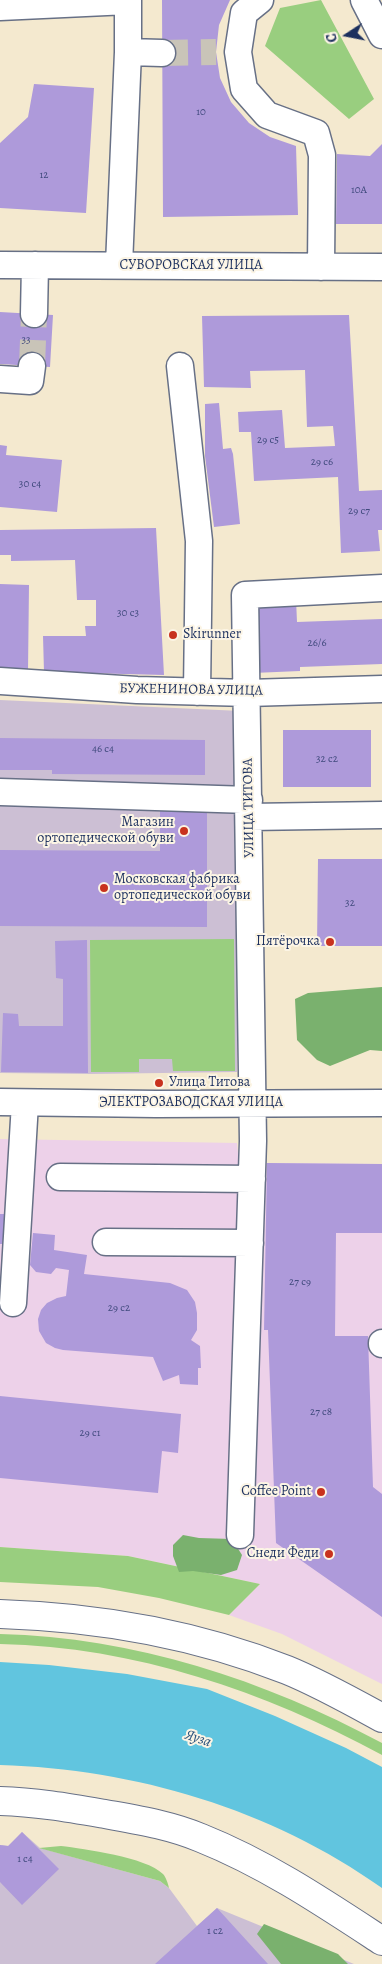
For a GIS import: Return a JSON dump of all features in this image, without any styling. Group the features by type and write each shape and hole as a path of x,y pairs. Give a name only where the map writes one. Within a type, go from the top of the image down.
{"main road":[{"path":"0,1614 54,1616 139,1628 221,1648 287,1670 382,1718"},
{"path":"0,1801 32,1802 158,1824 200,1837 248,1859 313,1895 382,1941"}],"street":[{"path":"260,0 244,12 227,52 244,89 267,115 316,133 322,155 320,267"},
{"path":"364,0 382,35"},
{"path":"0,7 128,1 128,52 119,265"},
{"path":"128,52 162,53"},
{"name":"СУВОРОВСКАЯ УЛИЦА","path":"0,265 382,267"},
{"path":"34,314 35,265"},
{"path":"0,379 30,381 32,366"},
{"path":"180,366 199,541 197,692"},
{"name":"УЛИЦА ТИТОВА","path":"240,1535 253,1104 245,595 382,588"},
{"name":"БУЖЕНИНОВА УЛИЦА","path":"0,681 197,692 248,693 382,689"},
{"path":"0,792 382,815"},
{"path":"13,1102 13,1303"},
{"name":"ЭЛЕКТРОЗАВОДСКАЯ УЛИЦА","path":"13,1102 382,1103"},
{"path":"60,1177 252,1179"},
{"path":"106,1242 250,1243"}],"shaded area":[{"path":"0,700 241,711 237,1072 0,1073"},
{"path":"0,1139 237,1143 238,1153 262,1163 382,1164 382,1684 282,1634 229,1615 260,1584 128,1556 0,1547"},
{"path":"22,1832 40,1848 160,1881 169,1888 197,1926 217,1908 354,1964 0,1964 0,1845 9,1846"}],"green space":[{"path":"321,0 374,99 349,119 265,46 280,8"},
{"path":"234,939 235,1071 173,1071 172,1059 139,1059 139,1072 91,1072 90,940"},
{"path":"382,987 382,1051 370,1050 330,1066 317,1060 297,1040 295,999 308,993"},
{"path":"183,1535 199,1538 232,1539 242,1555 237,1570 221,1575 193,1571 179,1572 173,1556 173,1545"},
{"path":"0,1547 128,1556 260,1584 229,1615 159,1598 98,1587 0,1582"},
{"path":"0,1634 100,1643 149,1653 197,1666 245,1682 337,1720 382,1743 382,1755 292,1711 197,1677 149,1664 100,1654 50,1647 0,1644"},
{"path":"61,1846 129,1858 143,1863 163,1874 169,1888 160,1881 39,1848"},
{"path":"264,1924 338,1954 348,1964 281,1964 257,1934"}],"water":[{"name":"Яуза","path":"0,1662 49,1665 127,1674 207,1689 275,1716 346,1748 382,1767 382,1888 339,1860 294,1836 248,1815 200,1798 151,1785 101,1775 51,1768 0,1765"}],"building":[{"path":"162,0 230,0 219,25 216,52 220,78 231,102 249,123 270,137 296,146 298,215 163,217"},
{"path":"34,84 94,88 86,213 0,208 0,143 28,117"},
{"path":"382,144 382,224 336,224 337,154 370,156"},
{"path":"0,312 53,315 50,367 0,364"},
{"path":"349,315 359,491 382,490 382,530 378,530 380,551 341,553 338,477 254,481 251,432 239,432 238,412 282,410 285,448 335,446 333,426 307,427 305,370 250,371 251,388 204,387 202,316"},
{"path":"219,403 223,449 231,448 233,454 240,524 214,527 205,456 205,404"},
{"path":"0,445 7,446 6,455 62,460 57,512 0,507"},
{"path":"156,528 164,675 44,672 43,636 86,636 85,626 96,626 96,600 77,600 75,560 11,561 11,555 0,555 0,530"},
{"path":"0,584 29,585 28,671 0,670"},
{"path":"296,599 297,622 382,619 382,664 300,667 300,671 253,673 249,601"},
{"path":"283,730 371,730 371,787 283,787"},
{"path":"0,738 205,740 205,775 52,774 52,770 0,770"},
{"name":"Московская фабрика ортопедической обуви","path":"160,810 207,812 207,927 0,926 0,850 160,851"},
{"path":"318,859 382,859 382,946 317,946"},
{"path":"87,940 88,1073 1,1072 3,1013 18,1014 19,1026 63,1026 63,979 56,978 55,941"},
{"path":"267,1163 382,1164 382,1233 336,1233 335,1336 368,1336 373,1487 382,1494 382,1617 276,1543 268,1330 264,1330"},
{"path":"0,1214 4,1214 4,1244 0,1244"},
{"path":"33,1233 55,1235 54,1250 87,1255 84,1274 170,1283 187,1290 195,1302 197,1313 197,1330 191,1340 200,1346 201,1368 198,1368 198,1385 180,1384 179,1375 163,1381 153,1357 63,1350 46,1343 39,1331 38,1319 41,1310 47,1303 66,1296 69,1270 56,1268 51,1274 36,1272 30,1265"},
{"path":"0,1396 181,1414 178,1453 162,1451 158,1493 0,1478"},
{"path":"22,1832 59,1869 22,1905 0,1882 0,1845 8,1846"},
{"path":"217,1908 268,1964 155,1964"}],"tunnel":[{"path":"162,53 216,52"},
{"path":"32,366 34,314"}],"place":[{"name":"Skirunner","path":"173,635"},
{"name":"Магазин ортопедической обуви","path":"184,831"},
{"name":"Московская фабрика ортопедической обуви","path":"104,888"},
{"name":"Пятёрочка","path":"330,942"},
{"name":"Улица Титова","path":"159,1083"},
{"name":"Coffee Point","path":"321,1492"},
{"name":"Снеди Феди","path":"329,1554"}]}
